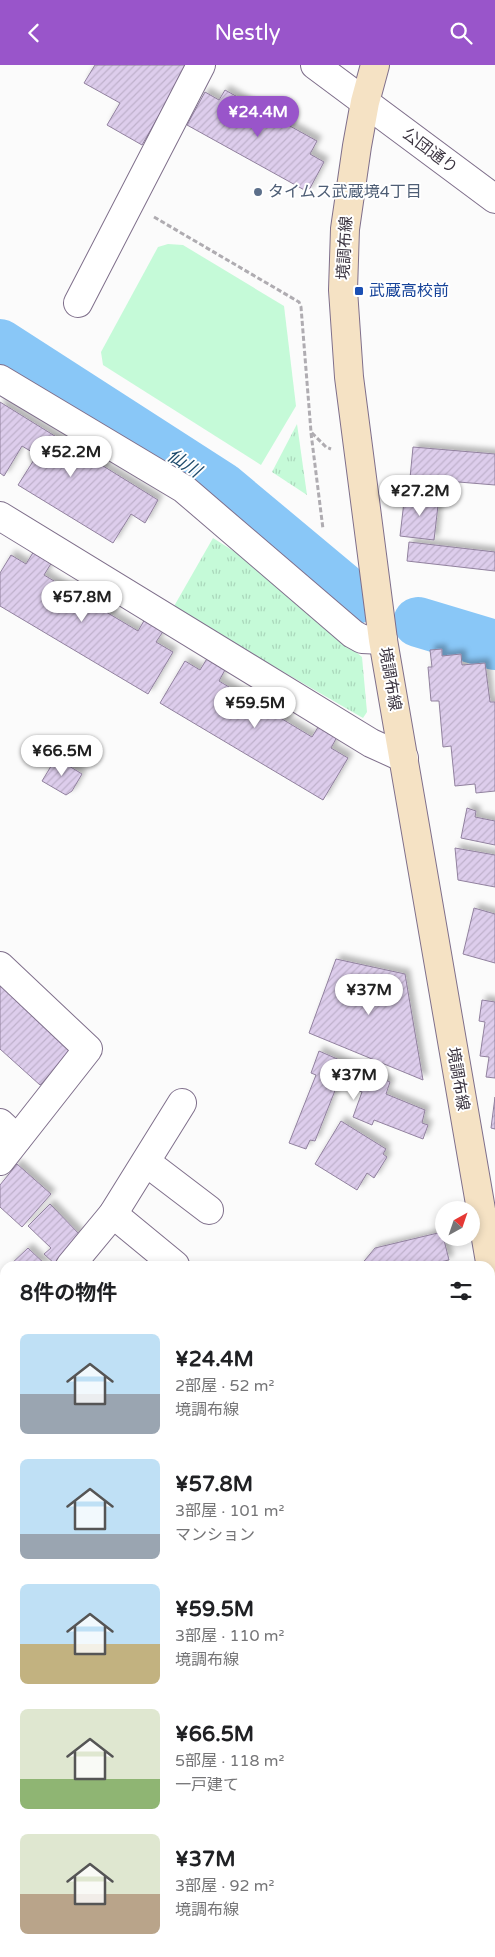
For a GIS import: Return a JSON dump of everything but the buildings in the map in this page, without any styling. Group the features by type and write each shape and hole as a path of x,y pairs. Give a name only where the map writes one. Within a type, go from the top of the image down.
{"main road":[{"name":"境調布線","path":"375,65 365,102 345,229 344,309 349,377 383,639 485,1183 492,1261"}],"street":[{"path":"78,303 201,65"},
{"name":"公団通り","path":"315,65 495,199"},
{"path":"0,379 184,489 353,634 362,639 383,639"},
{"path":"0,516 371,743 404,758"},
{"path":"0,966 88,1049 8,1131 0,1161"},
{"path":"74,1261 113,1214 182,1103"},
{"path":"146,1162 209,1211"},
{"path":"113,1214 170,1261"}],"path":[{"path":"150,215 298,302 301,307 311,432 323,529"},
{"path":"311,432 326,447 330,449 338,447"}],"green space":[{"path":"168,244 183,245 284,306 296,406 261,465 103,365 101,352 158,247"},
{"path":"297,424 307,495 272,472"},
{"path":"213,538 254,564 362,657 367,712 363,718 173,608"}],"waterway":[{"name":"仙川","path":"0,344 222,487 356,599"},
{"name":"仙川","path":"418,622 495,645"}],"place":[{"name":"タイムス武蔵境4丁目","path":"258,192"},
{"name":"武蔵高校前","path":"359,291"}]}
